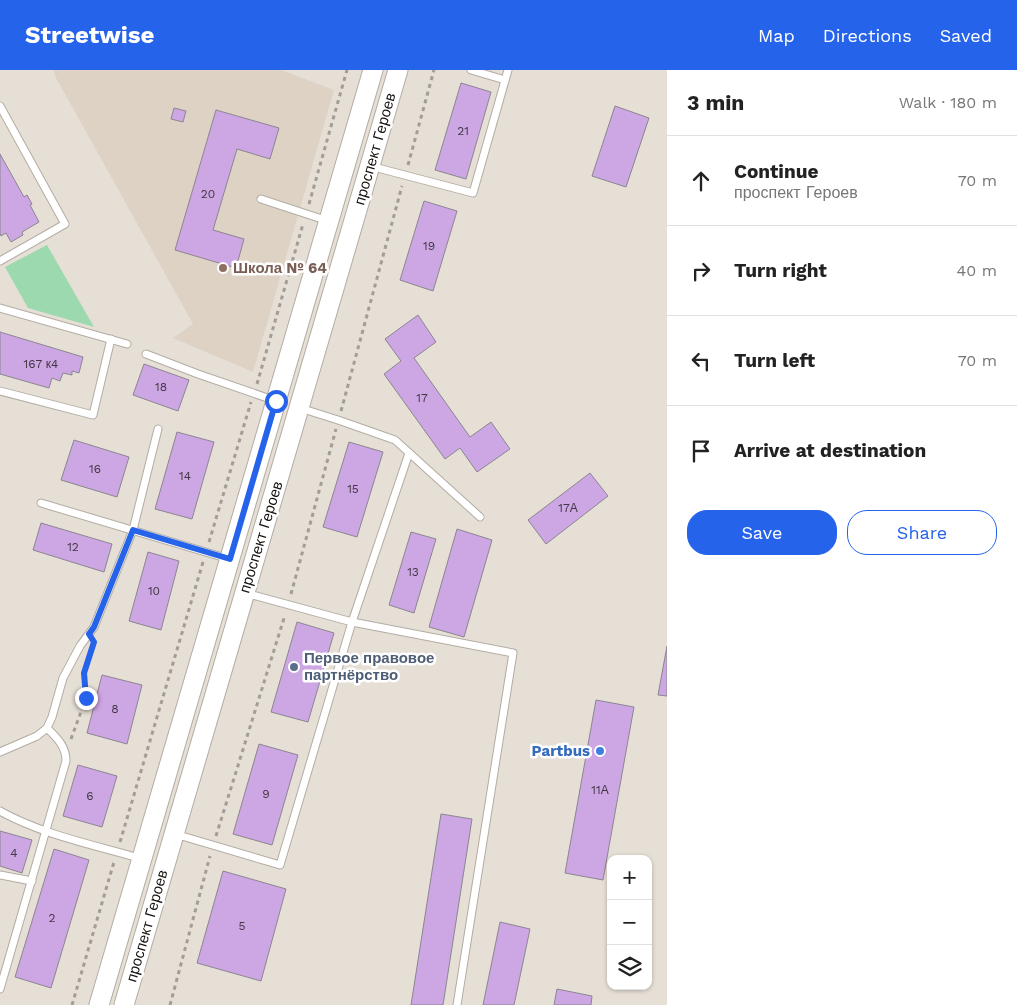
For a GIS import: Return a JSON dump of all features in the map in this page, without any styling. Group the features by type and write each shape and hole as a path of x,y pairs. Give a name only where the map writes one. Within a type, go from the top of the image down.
{"main road":[{"name":"проспект Героев","path":"99,1005 373,70"},
{"name":"проспект Героев","path":"124,1005 398,70"}],"lane":[{"path":"471,70 505,80"},
{"path":"370,166 473,193 508,70"},
{"path":"0,106 65,224 0,261"},
{"path":"261,199 329,221"},
{"path":"0,308 127,344"},
{"path":"0,391 93,415 111,339"},
{"path":"146,354 276,401"},
{"path":"299,408 395,440 480,517"},
{"path":"0,752 37,736 47,728 52,717 62,678 80,646 94,627 133,530 158,429"},
{"path":"174,834 280,865 352,622 409,453"},
{"path":"41,504 230,559"},
{"path":"244,592 352,622 513,653 458,1005"},
{"path":"0,989 66,761 66,751 61,742 47,728"},
{"path":"0,811 10,817 47,831 142,859"},
{"path":"0,875 32,881"}],"path":[{"path":"72,1005 254,393 347,70"},
{"path":"170,1005 213,845 288,604 434,70"},
{"path":"66,751 86,698 84,673 94,642 89,634"}],"shaded area":[{"name":"Школа № 64","path":"54,70 281,70 334,90 253,372 173,338 193,324 55,76"}],"green space":[{"path":"47,245 94,327 28,308 5,267"}],"building":[{"path":"461,83 491,92 466,179 435,170"},
{"path":"615,106 649,118 626,187 592,176"},
{"path":"174,108 186,111 183,122 171,119"},
{"path":"216,110 279,128 270,159 237,149 213,230 244,239 236,268 175,250"},
{"path":"0,154 24,197 27,195 39,222 22,232 23,235 11,242 6,233 1,236 0,233"},
{"path":"424,201 457,211 433,291 400,280"},
{"path":"418,315 436,342 414,358 470,437 491,422 510,449 477,472 460,448 445,459 384,374 401,361 385,339"},
{"path":"0,332 83,357 79,373 72,371 72,375 63,373 60,381 52,378 49,388 0,374"},
{"path":"144,364 189,380 178,411 133,395"},
{"path":"177,432 214,442 192,519 155,509"},
{"path":"74,440 129,457 117,497 61,480"},
{"path":"349,442 383,452 357,537 323,527"},
{"path":"590,473 608,496 546,544 528,520"},
{"path":"41,523 112,544 104,572 33,550"},
{"path":"457,529 492,540 464,637 429,627"},
{"path":"411,532 436,539 414,613 389,605"},
{"path":"148,552 179,561 161,630 129,621"},
{"path":"297,622 334,633 308,722 271,712"},
{"path":"667,646 667,696 658,695"},
{"path":"102,675 142,685 127,744 87,733"},
{"path":"596,700 634,707 603,880 565,873"},
{"path":"259,744 298,755 272,845 233,834"},
{"path":"78,765 117,776 102,827 63,816"},
{"path":"441,814 472,819 443,1005 411,1005"},
{"path":"0,831 32,840 22,873 0,866"},
{"path":"54,849 89,860 51,988 15,977"},
{"path":"223,871 286,889 261,981 197,963"},
{"path":"500,922 530,929 514,1005 483,1005"},
{"path":"557,989 592,996 591,1005 554,1005"}],"place":[{"name":"Школа № 64","path":"223,268"},
{"name":"Первое правовое партнёрство","path":"294,667"},
{"name":"Partbus","path":"600,751"}],"route":[{"path":"86,698 84,673 94,642 89,634 94,627 133,530 230,559 276,401"}]}
